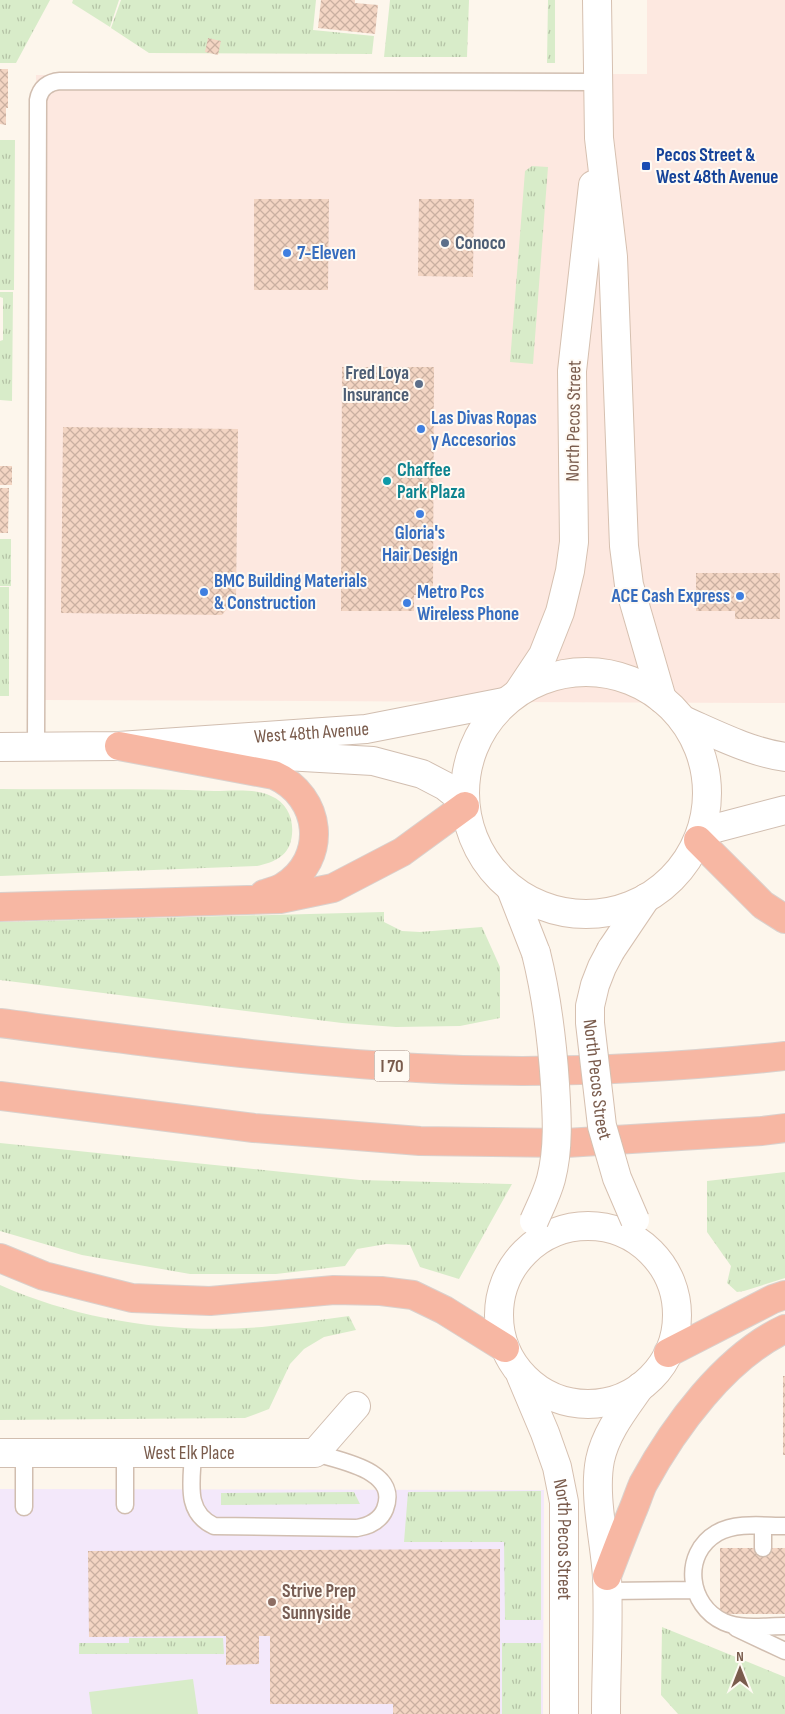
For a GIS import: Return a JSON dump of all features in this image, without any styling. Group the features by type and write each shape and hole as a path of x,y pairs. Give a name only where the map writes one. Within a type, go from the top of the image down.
{"highway":[{"path":"118,746 274,775 284,779 293,786 305,800 312,815 314,832 312,849 306,865 298,875 282,888 234,900"},
{"path":"0,907 280,899 333,888 402,852 465,804"},
{"path":"699,836 763,905 785,919"},
{"name":"I 70","path":"0,1023 263,1056 420,1068 490,1070 630,1069 785,1056"},
{"path":"0,1096 254,1128 420,1141 566,1143 785,1128"},
{"path":"0,1258 44,1276 132,1298 210,1301 334,1290 381,1291 413,1296 444,1310 505,1348"},
{"path":"668,1352 773,1299 785,1295"},
{"path":"607,1584 643,1485 673,1436 718,1378 743,1356 774,1334 785,1329"}],"main road":[{"name":"North Pecos Street","path":"511,889 490,868 475,843 467,820 465,804 466,773 475,742 493,714 511,697 543,655 560,612 570,571 574,542 572,371 598,138 598,0"},
{"name":"North Pecos Street","path":"598,138 613,257 624,546 629,586 662,698"},
{"path":"511,697 545,678 576,672 607,673 636,682 662,698 683,720 698,745 706,774 707,803 699,836 685,863 668,883 646,898 613,911 577,914 542,906 511,889"},
{"name":"West 48th Avenue","path":"0,747 118,746 366,729 511,697"},
{"path":"683,720 775,756 785,757"},
{"name":"West 48th Avenue","path":"118,746 372,761 422,774 445,786 465,804"},
{"path":"699,836 785,810"},
{"path":"511,889 536,952 548,1008 558,1131 551,1177 545,1196 515,1264"},
{"name":"North Pecos Street","path":"646,898 611,950 602,967 590,1006 590,1023 602,1126 617,1178 635,1220 660,1262"},
{"path":"606,1714 607,1584 600,1510 598,1474 600,1460 612,1428 640,1386 656,1371 668,1352 676,1326 676,1306 672,1286 660,1262 645,1247 632,1238 612,1230 590,1226 562,1230 548,1235 524,1252 507,1276 499,1304 500,1334 511,1361 520,1373 541,1391 566,1401 579,1403 592,1404 617,1399 640,1386"},
{"name":"North Pecos Street","path":"520,1373 557,1467 564,1502 567,1709"},
{"path":"315,1453 356,1406"},
{"name":"West Elk Place","path":"12,1454 315,1453"}],"lane":[{"path":"36,747 38,100 43,88 48,84 60,81 598,82"},
{"path":"193,1454 192,1498 194,1508 198,1516 214,1526 357,1528 376,1522 383,1514 387,1499 384,1484 378,1476 369,1470 315,1453"},
{"path":"12,1454 24,1507"},
{"path":"125,1454 125,1505"},
{"path":"763,1526 763,1548"},
{"path":"785,1526 730,1528 717,1533 706,1542 698,1553 693,1566 695,1590 699,1600 710,1614 785,1651"},
{"path":"607,1584 695,1590"},
{"path":"725,1623 742,1626 763,1620 785,1626"}],"shaded area":[{"path":"647,0 785,0 785,703 43,700 36,75 647,74"},
{"name":"Strive Prep Sunnyside","path":"0,1489 544,1490 543,1714 0,1714"}],"green space":[{"path":"0,0 50,0 16,63 0,63"},
{"path":"73,0 119,0 110,27 72,3"},
{"path":"121,0 316,0 313,30 374,36 372,54 149,53 111,28"},
{"path":"390,0 469,0 467,57 384,57"},
{"path":"548,0 555,0 555,63 547,63"},
{"path":"0,140 15,140 14,290 0,290"},
{"path":"532,166 548,167 533,364 510,362 525,171"},
{"path":"0,292 13,292 12,401 0,400 0,341 3,340 3,298 0,297"},
{"path":"0,539 11,539 11,586 0,586"},
{"path":"0,587 9,587 9,696 0,696"},
{"path":"0,789 243,790 265,793 278,800 287,810 292,823 292,837 285,853 272,861 257,866 0,876"},
{"path":"384,912 384,922 402,931 420,932 482,927 500,967 500,1018 460,1026 396,1027 342,1023 0,980 0,922"},
{"path":"0,1143 360,1180 512,1184 459,1279 420,1267 410,1245 386,1244 357,1249 345,1266 276,1274 190,1274 82,1255 0,1231"},
{"path":"785,1172 785,1278 737,1292 727,1283 731,1266 707,1232 707,1181"},
{"path":"0,1285 63,1308 128,1322 161,1326 229,1329 262,1327 349,1316 356,1330 324,1337 304,1349 290,1364 269,1409 245,1418 0,1420"},
{"path":"541,1491 541,1620 505,1620 504,1542 404,1542 408,1492"},
{"path":"354,1492 360,1504 221,1505 221,1493"},
{"path":"662,1627 785,1677 785,1714 678,1714 661,1695"},
{"path":"129,1638 223,1638 224,1654 79,1654 79,1643 129,1643"},
{"path":"502,1643 541,1643 541,1714 502,1714"},
{"path":"193,1679 198,1714 92,1714 89,1692"}],"building":[{"path":"321,0 355,0 355,3 378,5 375,34 318,28"},
{"path":"208,38 221,41 218,55 205,52"},
{"path":"0,69 8,69 6,125 0,124"},
{"path":"254,199 329,199 328,290 254,290"},
{"path":"419,199 474,199 473,277 418,276"},
{"name":"Chaffee Park Plaza","path":"342,367 434,367 433,595 414,595 414,611 341,611"},
{"path":"63,427 238,429 236,598 222,615 61,613"},
{"path":"0,466 12,466 12,485 0,485"},
{"path":"0,488 9,488 8,533 0,533"},
{"path":"696,573 780,573 780,619 735,619 735,611 696,611"},
{"path":"783,1376 785,1376 785,1455 783,1455"},
{"path":"720,1548 785,1548 785,1614 720,1614"},
{"path":"500,1549 500,1714 393,1714 393,1704 270,1704 270,1636 259,1636 259,1664 226,1665 226,1636 89,1637 88,1551"}],"place":[{"name":"Pecos Street & West 48th Avenue","path":"646,166"},
{"name":"Conoco","path":"445,243"},
{"name":"7-Eleven","path":"287,253"},
{"name":"Fred Loya Insurance","path":"419,384"},
{"name":"Las Divas Ropas y Accesorios","path":"421,429"},
{"name":"Chaffee Park Plaza","path":"387,481"},
{"name":"Gloria's Hair Design","path":"420,514"},
{"name":"BMC Building Materials & Construction","path":"204,592"},
{"name":"ACE Cash Express","path":"740,596"},
{"name":"Metro Pcs Wireless Phone","path":"407,603"},
{"name":"Strive Prep Sunnyside","path":"272,1602"}]}
